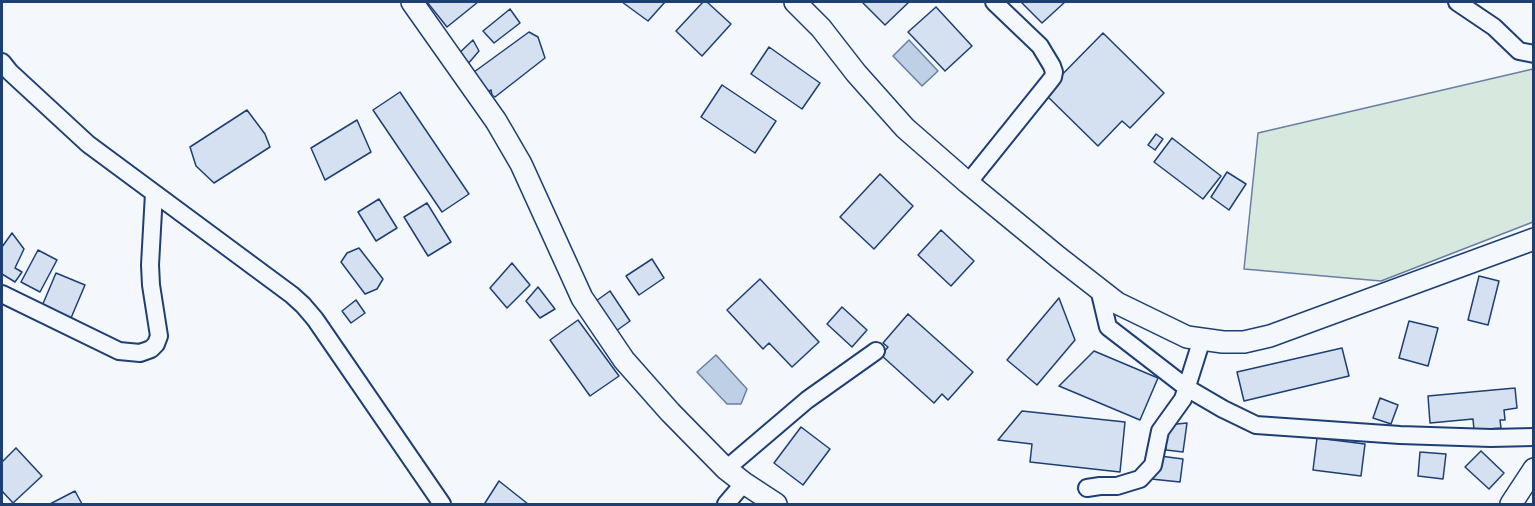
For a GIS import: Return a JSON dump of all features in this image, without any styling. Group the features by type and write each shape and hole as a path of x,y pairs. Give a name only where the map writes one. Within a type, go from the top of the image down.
{"street":[{"path":"412,2 496,121 516,155 582,298 624,360 670,412 726,469 776,504"},
{"path":"795,2 905,128 968,183 1117,303 1186,337 1222,342 1244,342 1270,336 1533,239"},
{"path":"968,183 1050,81 1054,72 1040,46 994,2"},
{"path":"1458,2 1494,27 1520,51 1533,54"},
{"path":"2,62 88,144 303,305 315,319 442,504"},
{"path":"2,294 119,351 140,353 150,349 156,344 159,336 150,265 154,194"},
{"path":"1099,289 1108,327 1187,388 1223,410 1256,424 1400,435 1533,437"},
{"path":"1088,488 1117,486 1140,479 1153,465 1160,431 1183,399 1202,339"},
{"path":"726,469 807,400 876,351"},
{"path":"1511,504 1533,469"},
{"path":"726,504 744,483"}],"shaded area":[{"path":"1533,69 1533,222 1381,281 1244,269 1258,133"}],"water":[{"path":"909,40 938,71 922,86 893,56"},
{"path":"716,355 747,389 741,404 727,404 697,372"}],"building":[{"path":"427,2 478,2 447,27"},
{"path":"622,2 665,2 648,21"},
{"path":"703,2 707,2 731,24 702,56 676,31"},
{"path":"862,2 909,2 885,25"},
{"path":"1021,2 1065,2 1042,23"},
{"path":"936,7 972,46 945,71 908,32"},
{"path":"510,9 520,23 494,43 483,31"},
{"path":"529,32 538,37 545,58 495,97 491,90 486,93 469,78 474,72"},
{"path":"1103,33 1164,93 1130,128 1122,121 1098,146 1044,93"},
{"path":"473,40 479,51 467,65 455,57"},
{"path":"769,47 820,83 802,109 751,74"},
{"path":"722,85 776,121 755,153 701,117"},
{"path":"400,92 469,194 442,212 373,110"},
{"path":"247,110 265,134 270,147 214,183 196,166 190,147"},
{"path":"357,120 371,152 325,180 311,148"},
{"path":"1156,134 1163,139 1155,150 1148,145"},
{"path":"1172,138 1221,176 1203,199 1154,162"},
{"path":"1227,172 1246,184 1229,210 1211,197"},
{"path":"880,174 913,206 874,249 840,217"},
{"path":"379,199 397,228 376,241 358,212"},
{"path":"427,203 451,242 428,256 404,217"},
{"path":"941,230 974,261 951,286 918,255"},
{"path":"12,233 24,249 15,268 22,272 15,282 2,274 2,247"},
{"path":"359,248 383,279 377,289 365,294 341,262 347,253"},
{"path":"38,250 57,260 40,292 21,282"},
{"path":"652,259 664,278 639,295 626,276"},
{"path":"512,263 530,285 507,308 490,288"},
{"path":"56,273 85,285 71,318 42,306"},
{"path":"1479,276 1499,281 1488,325 1468,320"},
{"path":"760,279 819,342 792,367 769,343 763,349 727,310"},
{"path":"538,287 555,309 540,318 526,301"},
{"path":"610,291 630,321 616,331 596,301"},
{"path":"1059,298 1075,340 1037,385 1007,360"},
{"path":"356,300 365,313 351,323 342,311"},
{"path":"842,307 867,330 852,347 827,324"},
{"path":"908,314 973,372 948,400 942,394 934,403 881,355 888,347 883,343"},
{"path":"578,320 619,376 590,396 550,340"},
{"path":"1409,321 1438,328 1428,366 1399,358"},
{"path":"1342,348 1349,376 1244,401 1237,372"},
{"path":"1094,351 1158,378 1140,420 1059,386"},
{"path":"1515,388 1517,408 1504,410 1505,420 1500,420 1501,428 1474,430 1473,419 1430,423 1428,396"},
{"path":"1380,398 1398,405 1391,424 1373,418"},
{"path":"1022,411 1125,422 1120,472 1030,462 1032,444 998,440"},
{"path":"1187,423 1183,452 1166,450 1167,425"},
{"path":"801,427 830,449 803,485 774,463"},
{"path":"1317,438 1365,444 1361,476 1313,470"},
{"path":"16,448 42,476 13,503 2,491 2,462"},
{"path":"1481,451 1504,473 1489,489 1465,467"},
{"path":"1420,452 1446,454 1443,479 1418,476"},
{"path":"1160,456 1183,459 1180,482 1151,479"},
{"path":"499,481 528,504 486,504"},
{"path":"75,491 82,504 50,504"}]}
